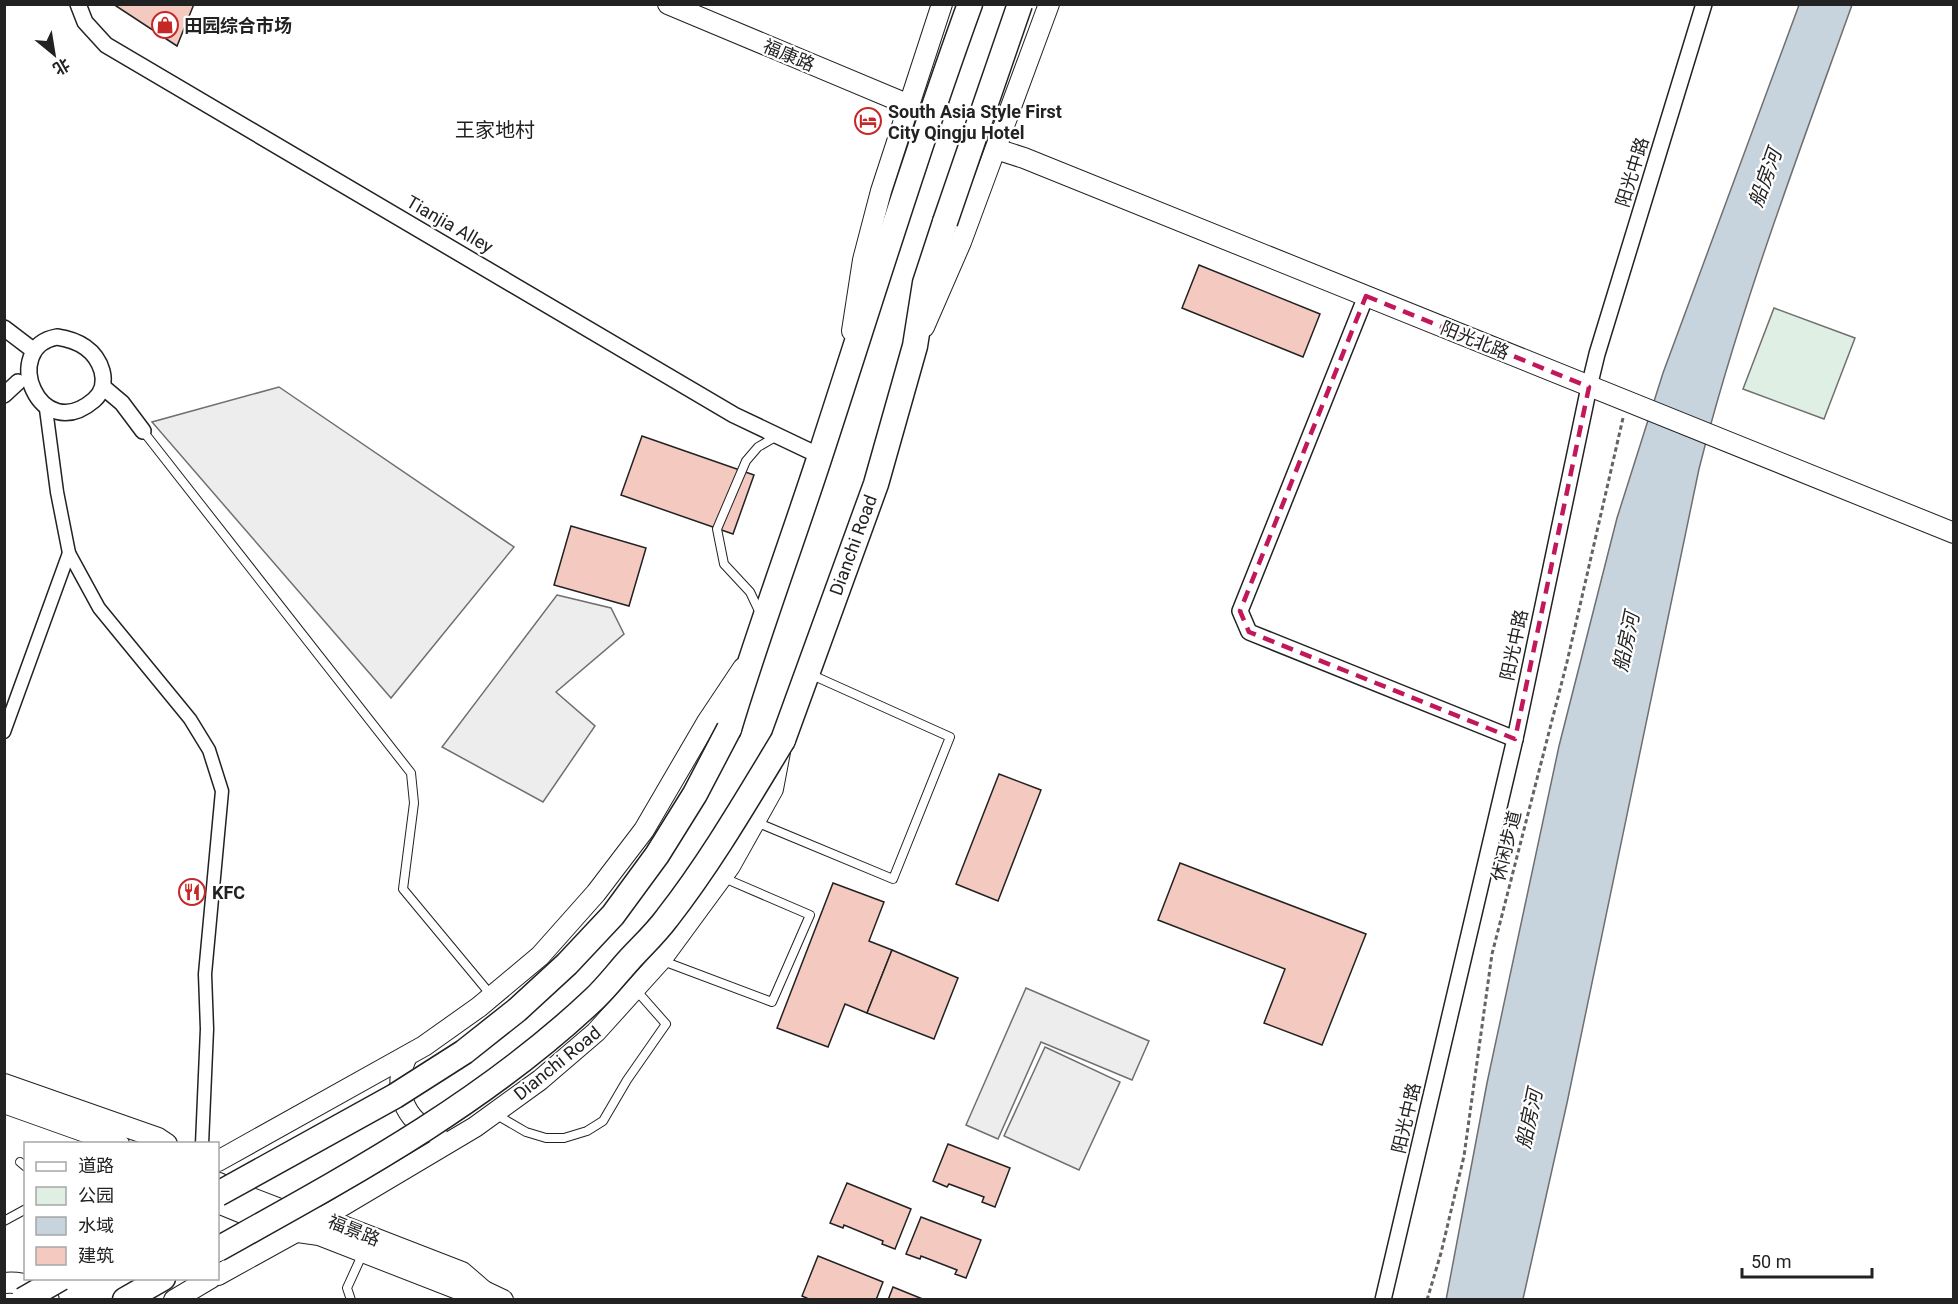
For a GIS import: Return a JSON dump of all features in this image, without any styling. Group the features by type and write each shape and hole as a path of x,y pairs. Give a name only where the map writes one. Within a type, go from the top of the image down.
{"main road":[{"path":"219,1193 395,1096 464,1052 517,1010 567,964 613,915 657,855 695,794 729,729 763,620 820,456 900,205 970,4"},
{"name":"Dianchi Road","path":"219,1248 434,1124 532,1052 595,998 666,920 705,865 783,740 876,484 915,346 926,283 1020,4"},
{"path":"23,1299 57,1280"},
{"path":"125,1299 159,1280"}],"street":[{"name":"Tianjia Alley","path":"78,4 85,22 106,45 734,415 820,456"},
{"name":"福康路","path":"668,4 909,105"},
{"path":"846,376 863,260 881,190 942,4"},
{"name":"Dianchi Road","path":"915,346 961,242 1049,4"},
{"name":"阳光中路","path":"1383,1299 1515,740 1597,354 1704,4"},
{"name":"阳光北路","path":"996,149 1024,158 1953,533"},
{"path":"1366,296 1240,610 1249,632 1515,740"},
{"path":"4,328 29,347"},
{"path":"57,337 77,342 87,348 95,356 104,376 103,387 97,397 78,410 67,412 45,410 29,399 18,382 15,372 16,362 29,347 47,338 57,337"},
{"path":"4,395 18,382"},
{"path":"103,387 122,403 143,431"},
{"path":"45,410 69,553 99,608 190,720 209,750 222,791 205,974 207,1029 202,1142"},
{"path":"4,732 69,553"},
{"path":"219,1160 424,1046 492,996 540,956 596,893 644,830 707,722 751,656"},
{"name":"Dianchi Road","path":"219,1274 458,1137 540,1080 596,1032 661,960 730,866 772,789 783,740"},
{"path":"407,1056 402,1066 399,1088 406,1109 427,1131 447,1137 458,1137"},
{"path":"4,1084 164,1142"},
{"path":"4,1103 116,1142"},
{"name":"福景路","path":"219,1183 236,1192 288,1212 322,1217 462,1272 484,1291"},
{"name":"福景路","path":"219,1204 284,1230 319,1235 455,1288 484,1291 503,1299"},
{"path":"4,1282 24,1270"},
{"path":"174,1299 207,1280"},
{"path":"4,1282 29,1286 49,1299"}],"lane":[{"path":"143,431 411,773 414,803 403,889 492,996"},
{"path":"763,620 750,592 724,564 717,529 746,461 758,447 777,436"},
{"path":"754,822 893,879 950,737 807,673"},
{"path":"661,960 772,1002 810,915 722,878"},
{"path":"494,1113 526,1132 546,1138 564,1138 587,1131 603,1121 627,1080 666,1024 635,989"},
{"path":"4,1221 24,1210"},
{"path":"351,1299 347,1288 363,1252"}],"path":[{"name":"休闲步道","path":"1427,1299 1441,1253 1464,1156 1492,954 1634,405"}],"highlighted area":[{"path":"1366,296 1589,387 1515,739 1249,632 1240,611"}],"green space":[{"path":"1774,308 1855,338 1824,419 1743,389"}],"shaded area":[{"path":"279,387 514,547 391,698 152,422"},
{"path":"557,595 611,608 624,634 556,692 595,726 543,802 442,747"},
{"path":"1026,988 1149,1041 1132,1080 1041,1042 998,1139 966,1125"},
{"path":"1045,1047 1120,1082 1079,1170 1004,1136"}],"water":[{"name":"船房河","path":"1799,5 1852,5 1750,293 1699,469 1567,1103 1523,1299 1446,1300 1487,1083 1559,746 1617,518 1663,373"}],"building":[{"name":"田园综合市场","path":"113,4 194,4 177,46"},
{"path":"1199,265 1320,314 1303,357 1182,308"},
{"path":"642,436 754,475 733,534 621,495"},
{"path":"571,526 646,548 629,606 554,585"},
{"path":"999,774 1041,790 998,901 956,884"},
{"path":"1180,863 1366,934 1322,1045 1264,1023 1285,969 1158,920"},
{"path":"833,883 884,902 869,941 892,950 867,1013 845,1004 828,1047 777,1028"},
{"path":"892,950 958,978 934,1039 867,1013"},
{"path":"948,1144 1010,1168 995,1207 982,1202 984,1197 949,1184 947,1187 933,1181"},
{"path":"847,1183 911,1209 895,1249 882,1244 883,1241 844,1225 843,1228 830,1223"},
{"path":"921,1217 981,1240 966,1278 955,1274 957,1270 921,1256 920,1259 906,1254"},
{"path":"818,1256 883,1282 876,1300 811,1300 802,1296"},
{"path":"893,1287 925,1300 888,1300"}],"place":[{"name":"田园综合市场","path":"165,25"},
{"name":"South Asia Style First City Qingju Hotel","path":"868,121"},
{"name":"KFC","path":"192,892"}],"district":[{"name":"王家地村","path":"495,130"}]}
